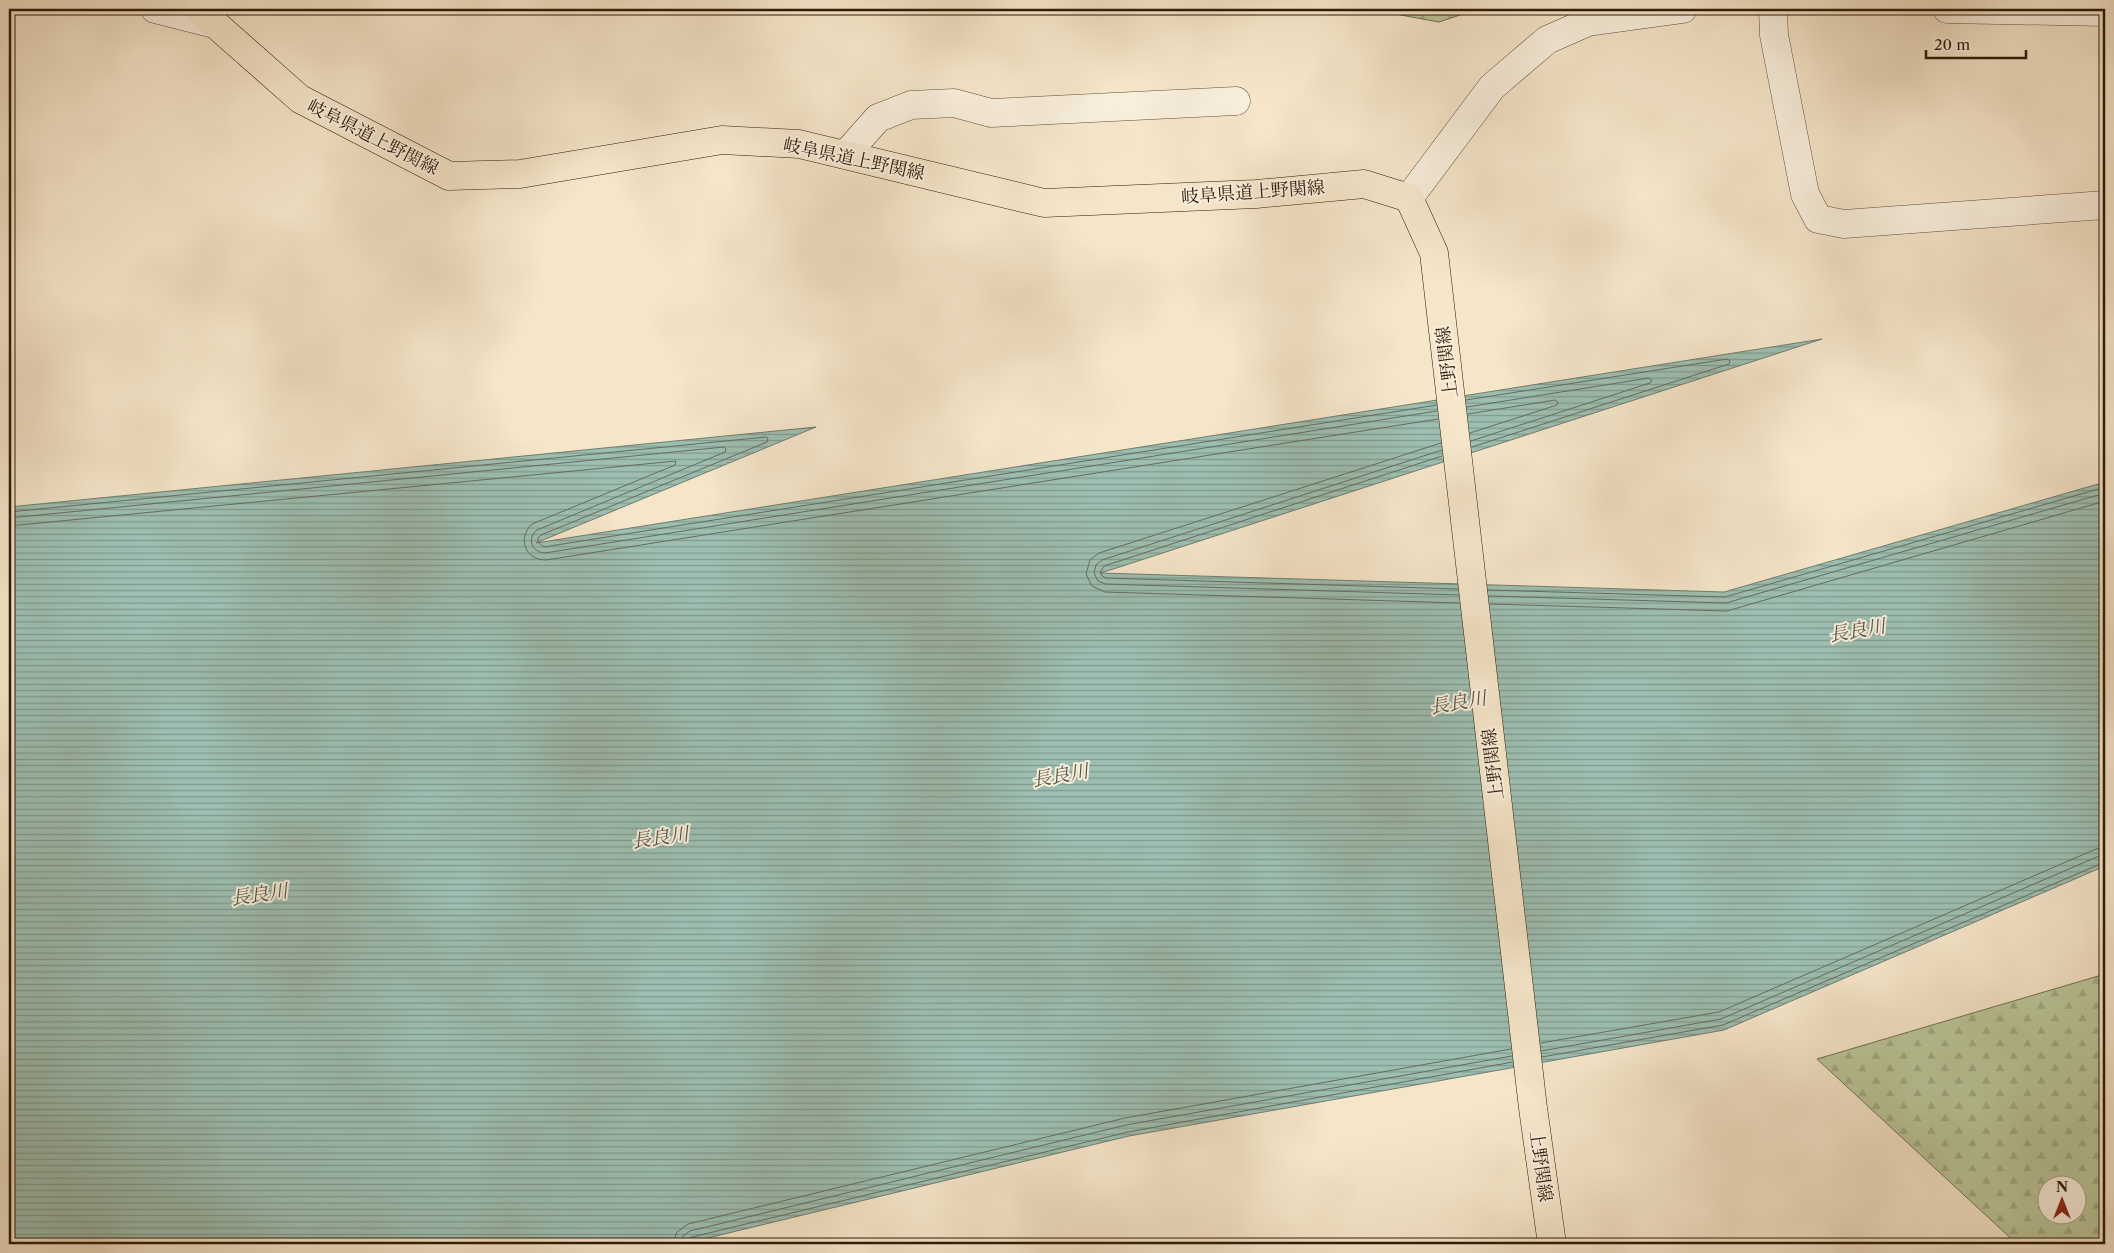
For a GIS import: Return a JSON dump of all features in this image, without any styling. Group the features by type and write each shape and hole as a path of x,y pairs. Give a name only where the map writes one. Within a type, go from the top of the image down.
{"main road":[{"name":"岐阜県道上野関線","path":"206,16 300,99 449,176 520,174 722,140 799,144 1044,203 1256,194 1364,184 1409,198"},
{"name":"上野関線","path":"1409,198 1434,253 1533,1108 1552,1244"}],"street":[{"path":"154,9 206,16"},
{"path":"1409,198 1492,87 1547,40 1588,22 1683,9"},
{"path":"1773,9 1774,35 1805,194 1818,219 1844,224 2105,205"},
{"path":"1947,9 2105,12"},
{"path":"846,154 878,118 911,105 954,103 991,113 1236,102"}],"green space":[{"path":"1368,9 1478,9 1439,22"},
{"path":"2105,974 2105,1244 2017,1244 1817,1059"}],"water":[{"name":"長良川","path":"1822,339 1101,573 1724,592 2105,482 2105,866 1724,1030 1129,1136 683,1244 9,1244 9,507 816,427 536,543"}]}
